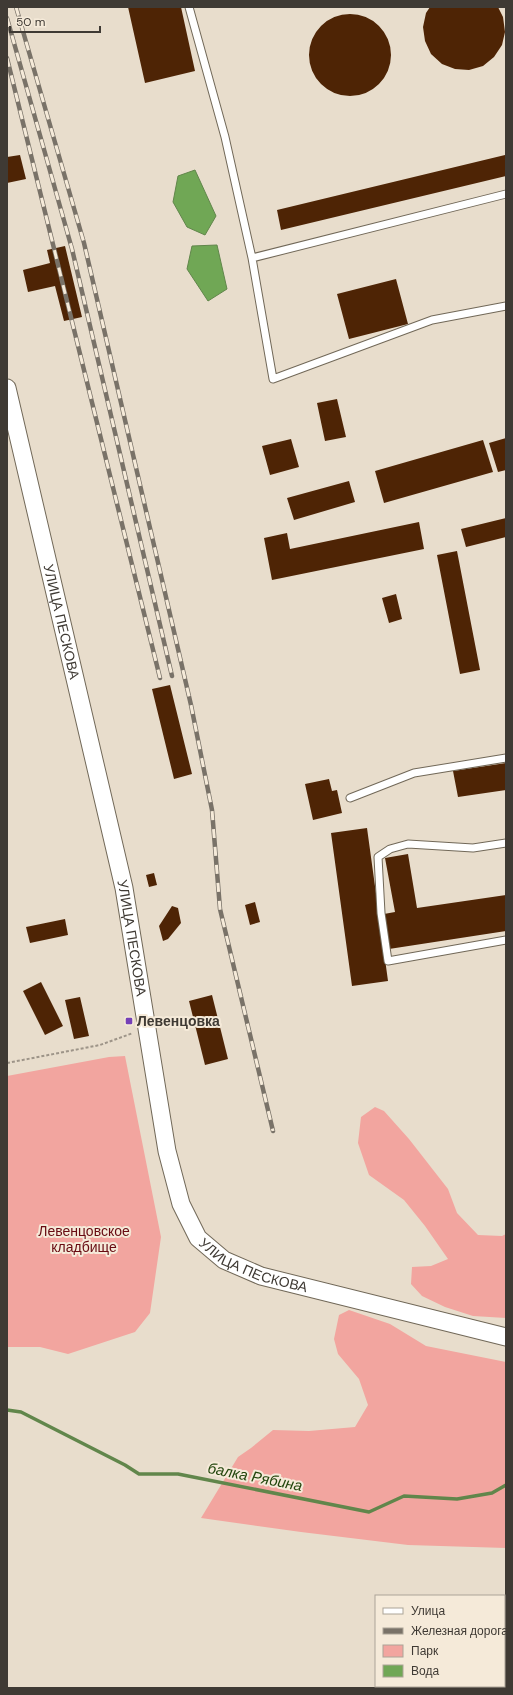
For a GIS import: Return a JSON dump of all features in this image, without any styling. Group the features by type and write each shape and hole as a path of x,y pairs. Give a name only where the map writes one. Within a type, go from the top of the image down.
{"street":[{"name":"УЛИЦА ПЕСКОВА","path":"7,388 124,888 167,1151 181,1204 198,1238 224,1260 261,1276 506,1337"}],"lane":[{"path":"189,7 225,137 252,258 273,379 432,320 506,306"},
{"path":"252,258 506,194"},
{"path":"350,798 414,773 506,758"},
{"path":"506,843 473,848 408,844 390,849 378,857 381,914 388,961 506,940"}],"path":[{"path":"7,1063 100,1044 148,1028"}],"green space":[{"name":"Левенцовское кладбище","path":"125,1056 161,1237 150,1313 135,1332 68,1354 40,1347 7,1347 7,1076 109,1057"},
{"path":"375,1107 384,1111 409,1139 448,1189 457,1213 478,1235 502,1236 506,1234 506,1318 473,1316 445,1307 422,1296 411,1284 412,1267 431,1266 448,1259 425,1226 404,1200 369,1175 358,1143 361,1117"},
{"path":"349,1310 390,1324 426,1346 506,1362 506,1548 408,1545 201,1518 238,1457 273,1430 309,1431 355,1427 368,1405 359,1379 338,1354 334,1339 339,1315"}],"water":[{"path":"195,170 216,216 205,235 187,227 173,202 178,176"},
{"path":"217,245 227,289 208,301 187,269 192,246"}],"building":[{"path":"128,7 181,7 195,71 145,83"},
{"path":"430,7 498,7 503,17 505,32 502,45 494,57 483,66 469,70 455,69 442,64 431,54 425,41 423,27 426,13"},
{"path":"350,14 366,18 379,26 387,39 391,55 387,71 379,84 366,92 350,96 334,92 321,84 313,71 309,55 313,39 321,26 334,18"},
{"path":"20,155 26,179 7,183 7,157"},
{"path":"505,155 506,176 281,230 277,210"},
{"path":"65,246 82,317 64,321 55,286 28,292 23,270 50,263 47,250"},
{"path":"396,279 408,324 349,339 337,294"},
{"path":"337,399 346,437 325,441 317,403"},
{"path":"506,438 506,470 498,472 489,443"},
{"path":"291,439 299,467 270,475 262,446"},
{"path":"483,440 493,472 384,503 375,471"},
{"path":"349,481 355,502 294,520 287,498"},
{"path":"506,518 506,537 466,547 461,529"},
{"path":"419,522 424,549 272,580 264,538 287,533 290,549"},
{"path":"457,551 480,670 460,674 437,555"},
{"path":"396,594 402,619 389,623 382,598"},
{"path":"170,685 192,774 174,779 152,689"},
{"path":"506,763 506,790 458,797 453,771"},
{"path":"329,779 332,791 337,790 342,813 313,820 305,784"},
{"path":"367,828 388,981 352,986 331,833"},
{"path":"408,854 417,908 506,895 506,931 389,949 384,914 395,912 385,858"},
{"path":"154,873 157,885 149,887 146,875"},
{"path":"255,902 260,922 250,925 245,905"},
{"path":"172,906 178,908 181,923 168,939 163,941 159,926"},
{"path":"65,919 68,935 30,943 26,927"},
{"path":"41,982 63,1026 45,1035 23,991"},
{"path":"212,995 228,1059 205,1065 189,1001"},
{"path":"80,997 89,1036 74,1039 65,1000"}],"waterway":[{"name":"балка Рябина","path":"7,1410 21,1412 125,1465 139,1474 178,1474 369,1512 404,1496 457,1499 492,1493 506,1485"}],"railway":[{"path":"16,7 84,243 191,705 212,810 220,909 273,1131"},
{"path":"7,18 72,249 172,676"},
{"path":"7,58 160,678"}],"place":[{"name":"Левенцовка","path":"129,1021"}]}
